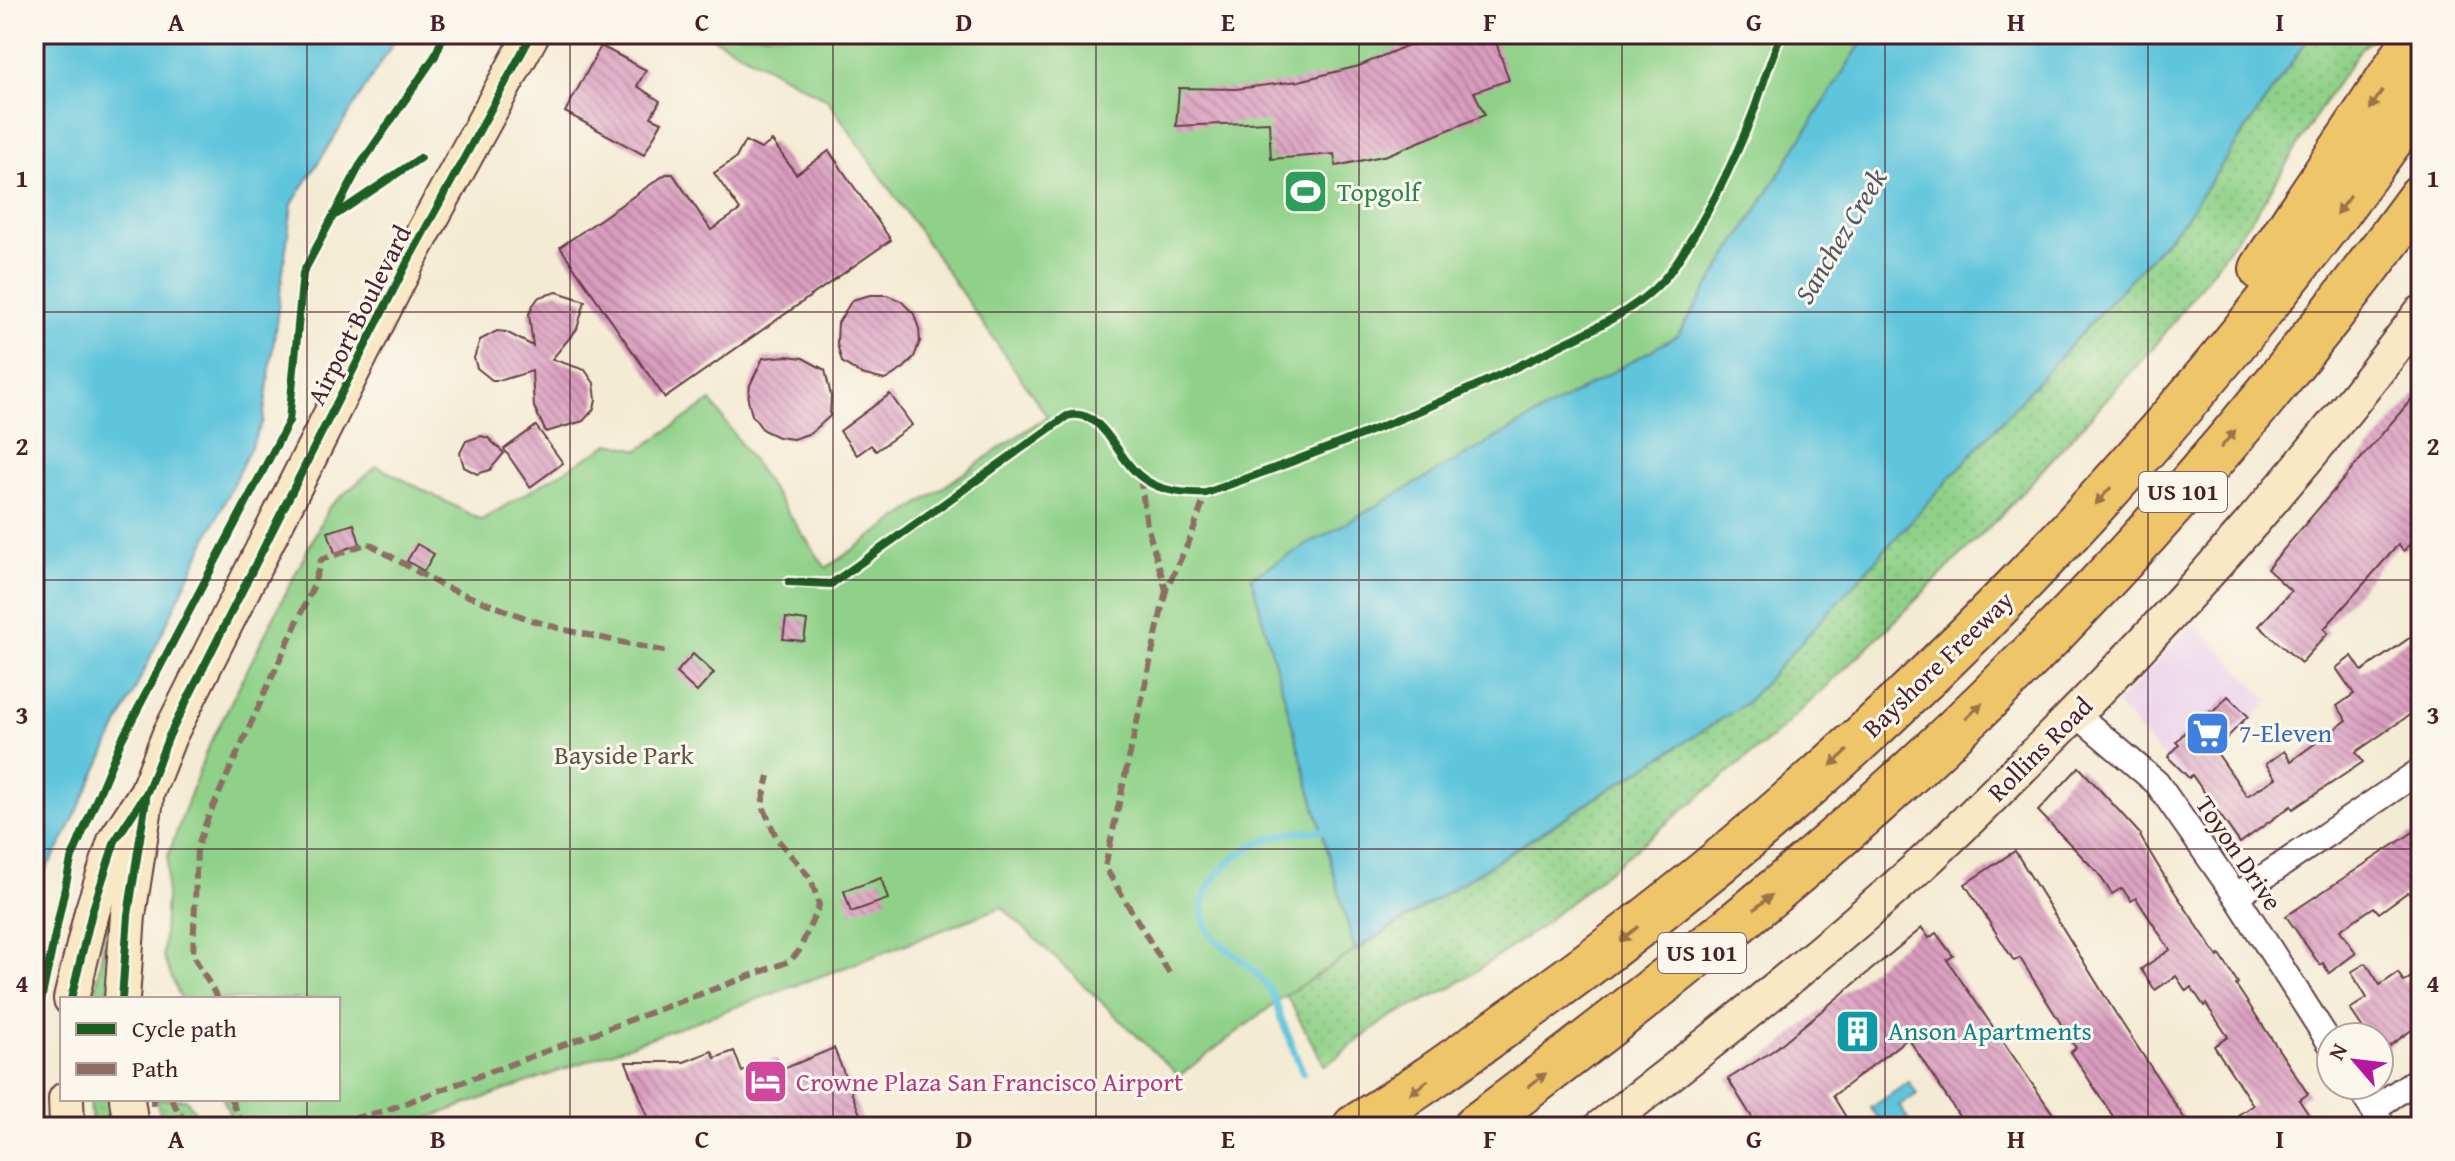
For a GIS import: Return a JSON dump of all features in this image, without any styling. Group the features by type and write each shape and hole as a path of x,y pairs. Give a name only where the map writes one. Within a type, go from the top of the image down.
{"highway":[{"path":"2155,438 2304,203 2371,109 2417,34"},
{"name":"Bayshore Freeway","path":"1355,1127 1406,1096 1610,950 1810,786 1964,641 2155,438 2281,286 2421,97"},
{"name":"US 101","path":"1475,1127 1773,894 1918,765 2061,624 2193,481 2320,329 2421,196"},
{"path":"1524,1127 1597,1074 1814,899 1918,765"}],"main road":[{"name":"Airport Boulevard","path":"71,997 92,912 115,841 147,792 169,736 410,257 532,34"},
{"name":"Rollins Road","path":"1601,1127 1714,1039 1923,863 2075,713 2249,529 2363,390 2421,313"},
{"name":"Airport Boulevard","path":"122,997 128,915 147,792"},
{"path":"66,1101 67,1127"},
{"path":"127,1101 131,1127"}],"street":[{"name":"Toyon Drive","path":"2075,713 2157,783 2236,896 2316,1021"},
{"path":"2236,896 2421,770"},
{"path":"2367,1101 2378,1118 2421,1077"}],"shaded area":[{"path":"2194,623 2270,701 2188,785 2116,705"}],"green space":[{"name":"Bayside Park","path":"706,34 1867,34 1678,335 1251,577 1355,950 1286,995 1179,1076 1002,907 846,967 404,1127 235,1127 224,1101 340,1101 340,997 180,997 163,957 168,856 206,752 329,507 377,466 481,520 611,443 639,450 711,401 826,568 1047,416 828,100"},
{"path":"2311,34 2380,34 2361,48 2260,207 2158,342 2006,510 1775,735 1536,930 1453,987 1386,1019 1325,1066 1286,995 1745,704 2184,220"},
{"path":"124,852 110,997 94,997 110,905"},
{"path":"90,1101 115,1101 118,1127 92,1127"},
{"path":"157,1101 187,1101 205,1127 162,1127"}],"water":[{"path":"34,34 399,34 292,204 263,421 62,843 34,888"},
{"path":"1867,34 2311,34 2184,220 1745,704 1355,950 1251,577 1678,335"},
{"path":"1909,1082 1917,1094 1899,1106 1908,1119 1895,1127 1883,1127 1871,1108"}],"building":[{"path":"1434,34 1493,34 1509,80 1474,92 1485,115 1387,155 1336,166 1334,154 1271,159 1269,122 1176,126 1179,88 1236,89 1299,81 1359,66"},
{"path":"601,46 646,70 637,86 660,101 651,117 662,122 644,155 565,112"},
{"path":"745,141 761,149 772,141 796,174 829,151 891,240 665,398 560,247 666,174 673,174 711,230 740,210 714,173 736,158"},
{"path":"557,292 585,301 577,329 552,359 585,370 594,383 596,400 594,409 583,421 546,432 534,407 532,371 492,380 477,368 474,358 480,340 497,331 506,332 533,346 529,314 533,305 539,297"},
{"path":"870,295 887,295 901,301 914,314 919,329 920,341 914,357 904,368 885,380 861,374 842,362 837,344 838,323 852,300"},
{"path":"763,358 803,358 825,370 831,396 830,416 811,433 793,439 763,430 752,415 748,400 750,385"},
{"path":"2421,388 2421,530 2404,551 2398,545 2324,629 2328,633 2301,663 2259,626 2291,591 2267,569"},
{"path":"890,394 912,425 876,451 871,445 857,455 840,431"},
{"path":"536,426 563,463 530,487 504,449"},
{"path":"481,436 488,438 504,453 490,470 477,474 464,467 460,453 466,441"},
{"path":"354,524 360,544 335,553 328,532"},
{"path":"417,544 434,554 424,571 407,561"},
{"path":"786,618 807,621 804,641 783,639"},
{"path":"2421,630 2421,707 2356,752 2363,762 2293,809 2291,806 2240,843 2192,775 2189,778 2168,757 2179,745 2176,742 2195,721 2198,723 2210,711 2212,713 2228,696 2248,716 2215,750 2247,796 2276,778 2266,764 2284,751 2291,761 2347,720 2337,706 2354,694 2336,668 2352,656 2362,671"},
{"path":"693,654 714,673 697,692 676,673"},
{"path":"2079,767 2141,835 2166,879 2218,957 2220,955 2238,983 2236,985 2308,1094 2299,1100 2317,1127 2245,1127 2238,1115 2253,1105 2214,1046 2228,1037 2206,1004 2204,1006 2191,987 2186,991 2176,976 2155,990 2141,969 2170,950 2136,898 2131,901 2122,888 2112,894 2098,873 2038,811"},
{"path":"2421,827 2421,910 2408,892 2379,913 2374,907 2340,930 2356,953 2329,973 2286,916"},
{"path":"2015,851 2190,1127 2120,1127 2071,1052 2076,1048 2020,958 2014,961 1965,884"},
{"path":"881,878 888,899 851,912 844,891"},
{"name":"Anson Apartments","path":"1922,928 1929,938 1936,933 1953,956 1947,960 2062,1127 1966,1127 1908,1038 1833,1096 1852,1127 1758,1127 1728,1079 1774,1050"},
{"path":"2366,963 2380,985 2398,973 2404,982 2421,970 2421,1023 2395,1042 2395,1021 2358,1021 2350,1009 2367,998 2351,972"},
{"name":"Crowne Plaza San Francisco Airport","path":"834,1048 865,1127 652,1127 626,1062 684,1062 712,1051 715,1058 734,1051 742,1072 776,1058 781,1070"}],"waterway":[{"name":"Sanchez Creek","path":"1303,1073 1272,993 1247,964 1212,936 1205,923 1203,907 1212,882 1248,848 1295,832 1329,831"}],"marked path":[{"path":"1140,477 1147,525 1166,590 1191,537 1206,493"},
{"path":"217,997 193,955 197,848 313,587 321,560 368,543 442,586 531,620 668,652"},
{"path":"1166,590 1105,867 1169,973"},
{"path":"318,1127 384,1111 790,961 799,951 819,905 811,879 777,839 762,804 769,776"},
{"path":"153,1101 153,1106"},
{"path":"172,1101 188,1127"},
{"path":"232,1101 242,1127"}],"cycle path":[{"path":"34,1033 71,860 121,741 289,421 303,273 359,167 435,56 444,34"},
{"path":"71,997 92,912 115,841 147,792 169,736 410,257 532,34"},
{"path":"789,582 831,584 1067,416 1079,415 1100,426 1131,468 1147,481 1171,490 1206,493 1421,410 1598,327 1646,296 1672,269 1684,251 1707,213 1736,153 1782,34"},
{"path":"337,214 420,158"},
{"path":"122,997 128,915 146,800"}],"place":[{"name":"Topgolf","path":"1306,192"},
{"name":"7-Eleven","path":"2208,733"},
{"name":"Anson Apartments","path":"1857,1031"},
{"name":"Crowne Plaza San Francisco Airport","path":"765,1082"}]}
